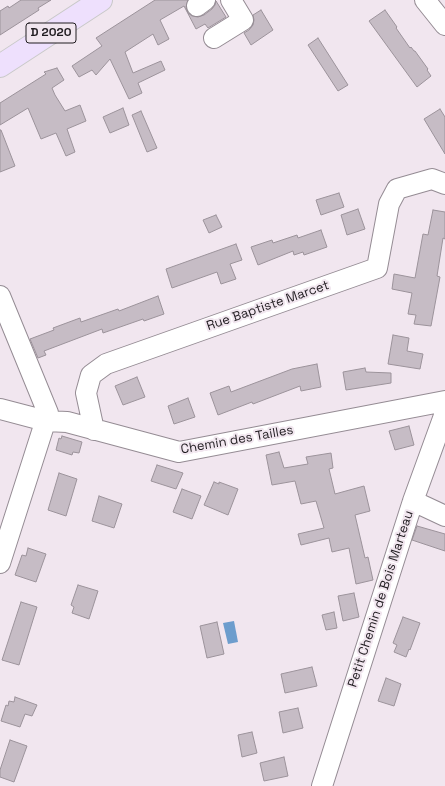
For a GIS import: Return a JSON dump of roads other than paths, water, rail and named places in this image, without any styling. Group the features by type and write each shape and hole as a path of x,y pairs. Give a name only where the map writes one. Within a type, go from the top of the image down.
{"main road":[{"name":"D 2020","path":"0,66 101,0"}],"street":[{"path":"214,38 242,20 231,0"},
{"path":"425,0 445,25"},
{"name":"Rue Baptiste Marcet","path":"94,430 86,393 91,375 106,364 377,268 390,204 397,189 432,179 445,184"},
{"path":"0,296 48,413 0,563"},
{"name":"Chemin des Tailles","path":"0,409 46,421 67,422 179,452 445,401"},
{"name":"Petit Chemin de Bois Marteau","path":"322,786 413,502 445,413"},
{"path":"413,502 445,516"}],"water":[{"path":"234,621 238,642 228,644 223,623"}]}
